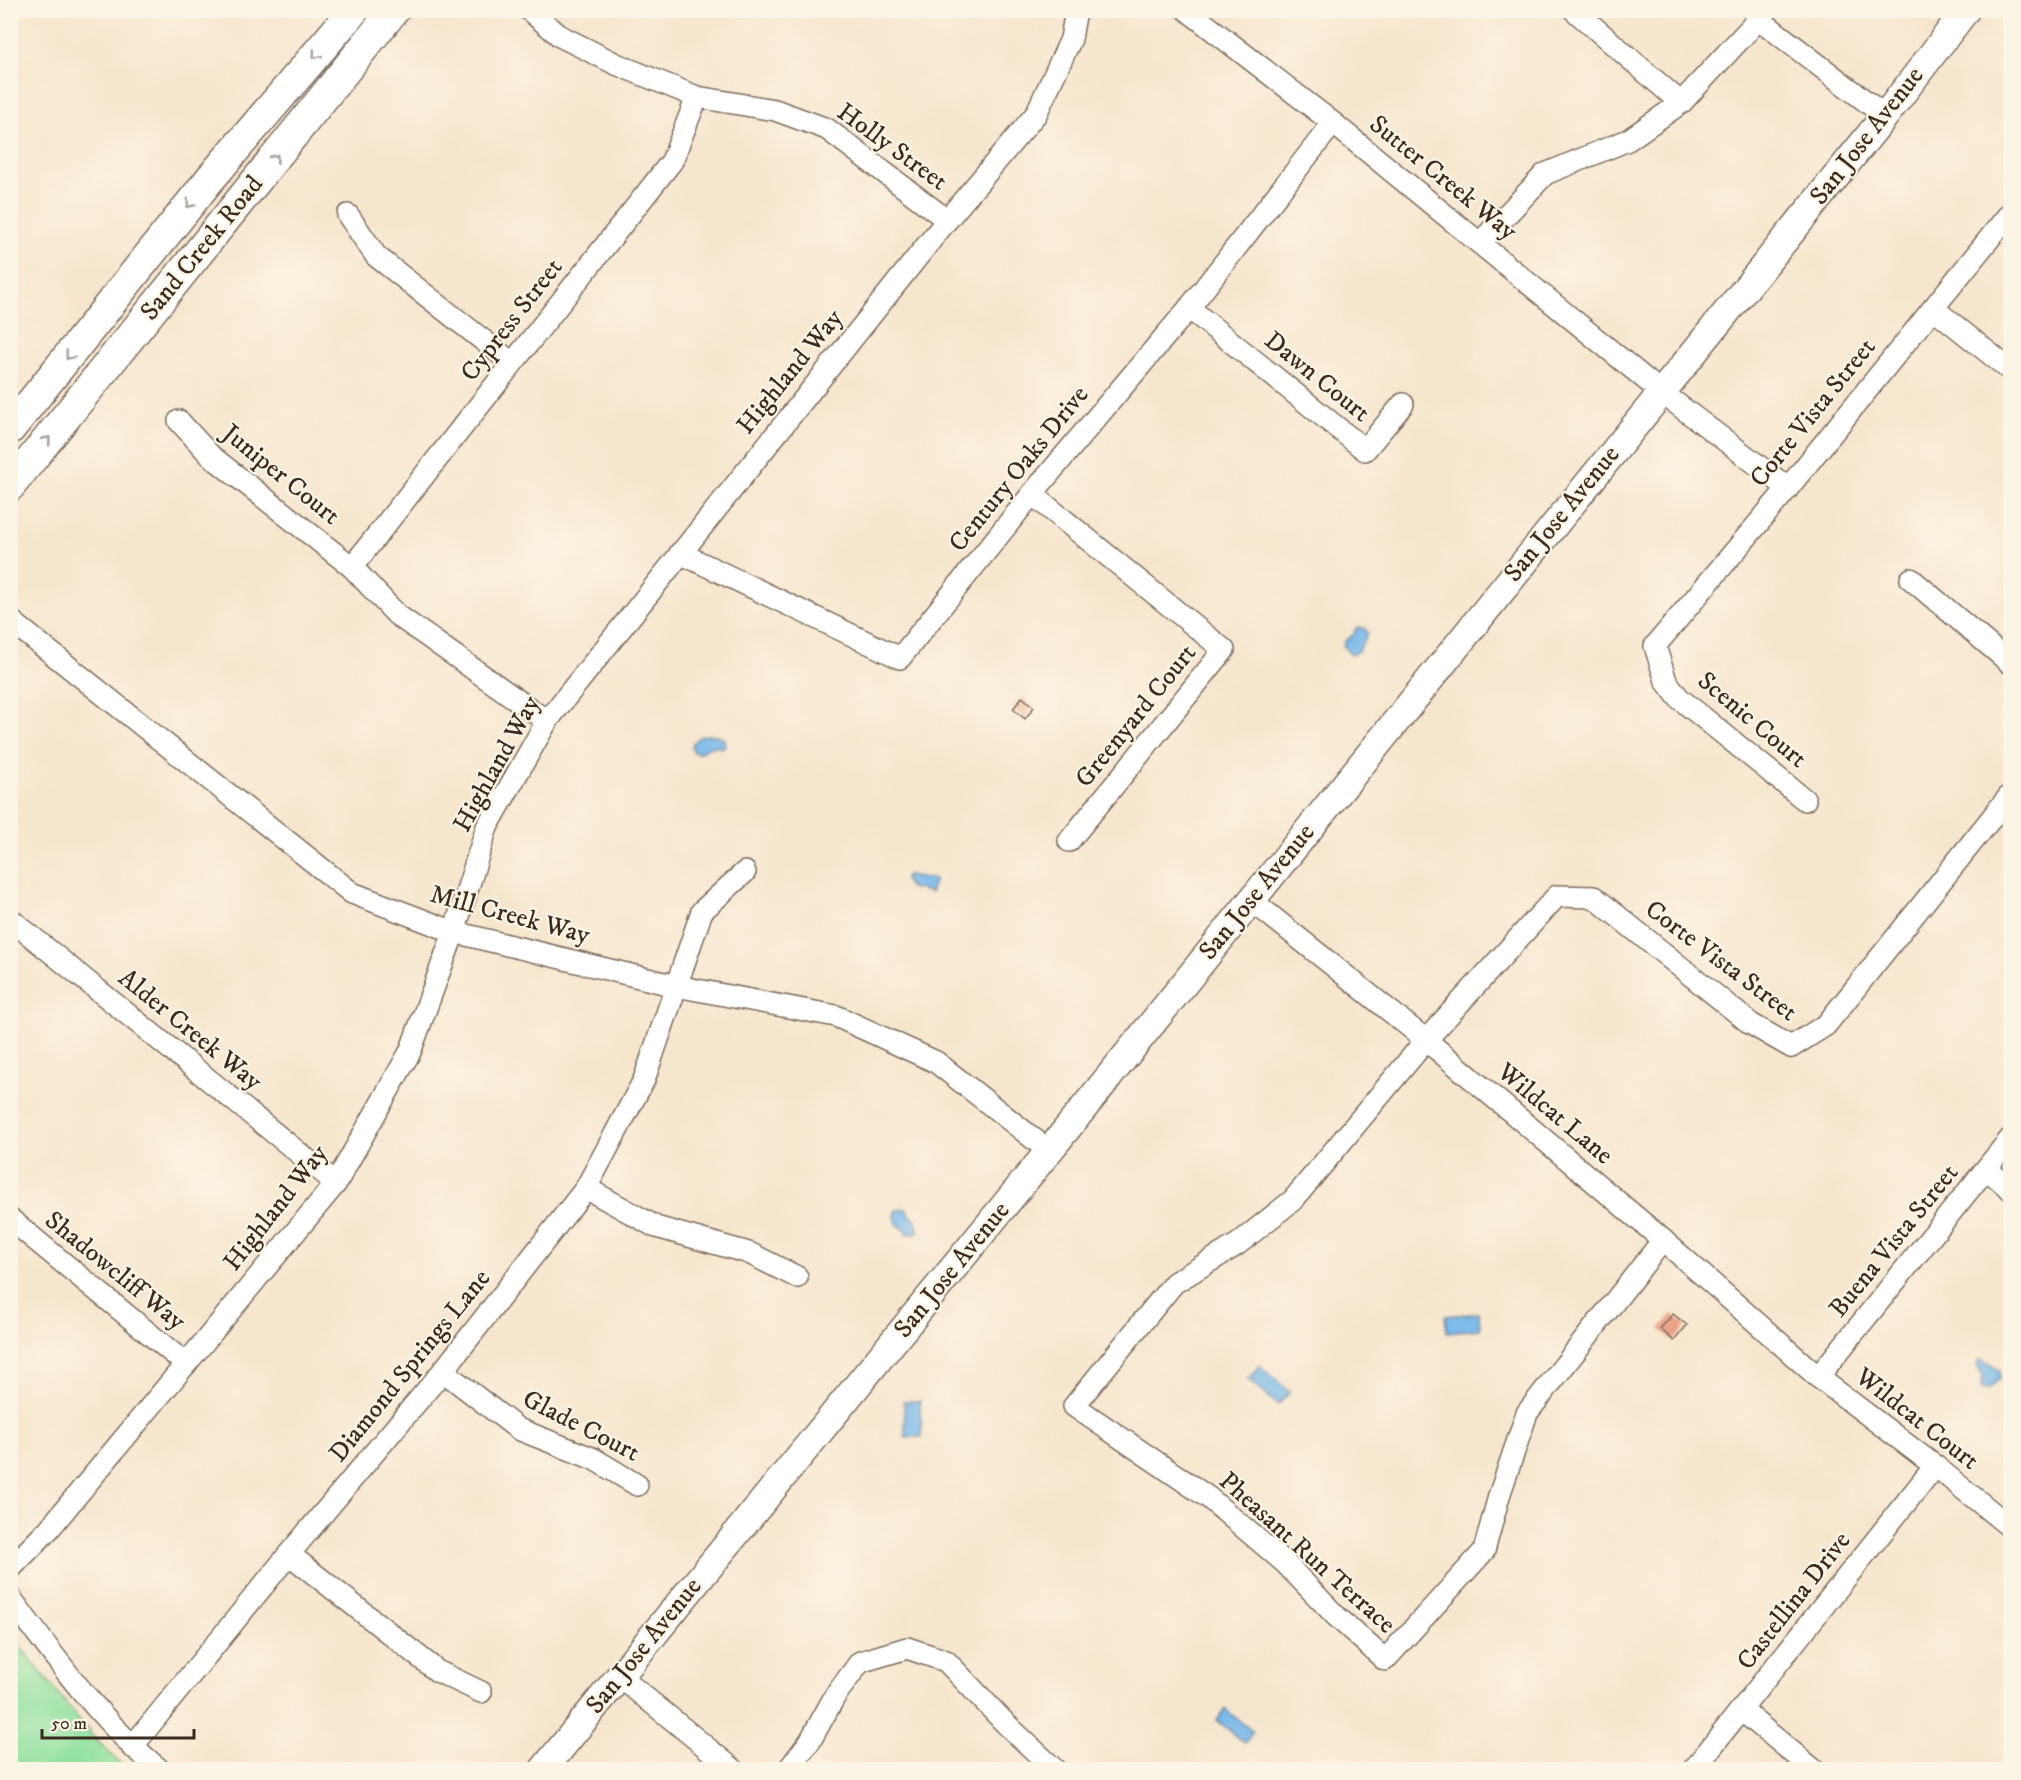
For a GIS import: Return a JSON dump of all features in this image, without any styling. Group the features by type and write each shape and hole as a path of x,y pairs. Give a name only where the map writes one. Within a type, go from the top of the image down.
{"main road":[{"name":"Sand Creek Road","path":"10,429 210,179 354,10"},
{"name":"Sand Creek Road","path":"10,486 394,10"}],"street":[{"name":"Holly Street","path":"529,10 560,36 616,64 697,97 775,110 827,129 947,220"},
{"name":"Highland Way","path":"10,1569 50,1529 336,1183 410,1052 454,932 487,827 547,721 947,220 1036,114 1071,39 1076,10"},
{"name":"Sutter Creek Way","path":"1187,10 1481,242 1661,392 1788,488"},
{"path":"1574,10 1681,103"},
{"name":"San Jose Avenue","path":"543,1770 1049,1151 1885,116 1966,10"},
{"path":"1481,242 1545,174 1628,140 1681,103 1763,15 1885,116"},
{"name":"Cypress Street","path":"352,567 672,161 697,97"},
{"name":"Century Oaks Drive","path":"680,553 900,658 1032,494 1189,308 1333,123"},
{"name":"Corte Vista Street","path":"1655,646 1788,488 2010,213"},
{"path":"348,215 376,256 512,363"},
{"name":"Dawn Court","path":"1189,308 1365,450 1403,404"},
{"path":"1933,308 2010,370"},
{"name":"Juniper Court","path":"179,421 211,456 352,567 397,615 547,721"},
{"name":"Greenyard Court","path":"1032,494 1224,650 1069,841"},
{"path":"1911,579 2010,663"},
{"name":"Mill Creek Way","path":"10,620 352,893 454,932 676,986 836,1016 936,1062 1049,1151"},
{"name":"Scenic Court","path":"1655,646 1666,681 1679,698 1805,800"},
{"name":"Corte Vista Street","path":"1426,1040 1557,896 1566,896 1594,897 1751,1024 1791,1047 1826,1025 2010,795"},
{"name":"Diamond Springs Lane","path":"132,1747 289,1554 443,1371 586,1188 644,1080 702,911 745,872"},
{"name":"Wildcat Lane","path":"1251,900 1426,1040 1663,1240 1818,1377"},
{"name":"Alder Creek Way","path":"10,919 336,1183"},
{"name":"Pheasant Run Terrace","path":"1426,1040 1293,1200 1238,1244 1174,1283 1074,1406 1209,1498 1285,1563 1336,1616 1385,1660 1484,1551 1527,1413 1663,1240"},
{"name":"Buena Vista Street","path":"1818,1377 2010,1139"},
{"path":"1987,1169 2010,1189"},
{"path":"586,1188 656,1227 749,1253 796,1277"},
{"name":"Shadowcliff Way","path":"12,1223 186,1364"},
{"name":"Glade Court","path":"443,1371 518,1430 594,1458 637,1485"},
{"name":"Wildcat Court","path":"1818,1377 1935,1466 2010,1527"},
{"name":"Castellina Drive","path":"1693,1770 1935,1466"},
{"path":"289,1554 437,1671 481,1692"},
{"path":"10,1597 55,1659 132,1747 160,1770"},
{"path":"788,1770 810,1741 835,1696 860,1662 907,1648 946,1661 1006,1724 1056,1770"},
{"path":"619,1676 734,1770"},
{"path":"1742,1710 1814,1770"}],"green space":[{"path":"11,1635 93,1737 126,1769 11,1769"}],"water":[{"path":"1357,627 1365,629 1368,633 1358,651 1353,654 1349,653 1343,645"},
{"path":"717,735 724,739 725,745 722,748 716,746 694,752 691,748 695,741 698,737"},
{"path":"907,875 935,879 930,893 910,888 904,880"},
{"path":"903,1208 908,1210 916,1220 918,1232 908,1233 894,1218 895,1211"},
{"path":"1479,1313 1480,1329 1447,1332 1445,1316"},
{"path":"1979,1360 2000,1370 2000,1379 1988,1389 1981,1388 1983,1377 1977,1365"},
{"path":"1260,1366 1290,1392 1278,1405 1248,1379"},
{"path":"904,1401 920,1401 922,1437 905,1437"},
{"path":"1225,1709 1253,1732 1245,1743 1217,1720"}],"building":[{"path":"1022,697 1034,707 1025,719 1013,709"},
{"path":"1673,1314 1687,1325 1674,1341 1660,1329"}]}
